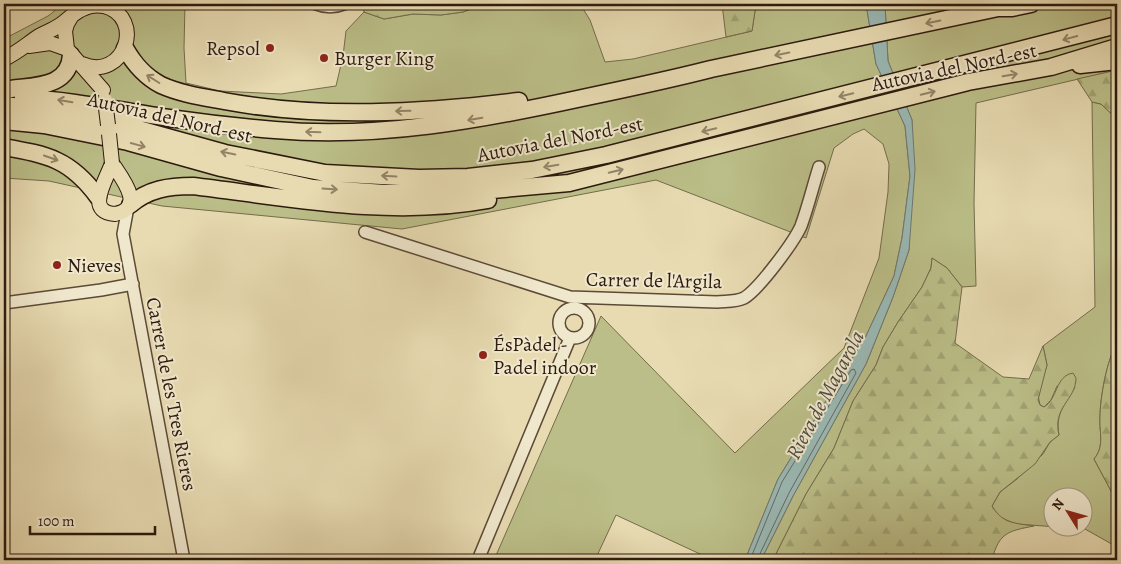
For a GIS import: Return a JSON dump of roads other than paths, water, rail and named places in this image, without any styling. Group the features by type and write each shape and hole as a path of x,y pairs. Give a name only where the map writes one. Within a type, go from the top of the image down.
{"highway":[{"path":"4,98 49,99 212,124 275,130 325,132 388,130 451,123 526,110 1004,6 1012,8 1031,4"},
{"name":"Autovia del Nord-est","path":"4,105 48,110 131,127 225,153 325,173 418,178 468,178 570,163 756,118 1117,25"},
{"path":"125,48 136,66 144,74 161,84 193,95 242,104 291,109 356,112 456,109 607,87 684,71 711,69"},
{"name":"Autovia del Nord-est","path":"4,121 44,125 128,142 221,168 313,188 384,193 459,193 569,183 968,82 1051,67 1117,49"},
{"path":"4,90 55,82 67,72 73,56"},
{"path":"1051,67 1117,61"},
{"path":"4,147 41,154 61,162 101,191"},
{"path":"129,206 142,195 177,186 378,207 460,205 553,188 569,183"}],"main road":[{"path":"4,59 58,27 78,11 90,5 120,11 126,29 125,48 120,56 113,62 100,67 88,66 50,43 39,43 24,48"},
{"path":"71,17 65,31 73,56 104,95"},
{"path":"112,163 101,191 102,208 110,213 119,214 129,206 131,194 112,163 104,95 113,62"},
{"path":"101,191 116,181 126,185"}],"street":[{"path":"316,4 327,7 336,7 344,4"},
{"name":"Carrer de l'Argila","path":"365,232 560,294 578,298 717,302 742,299 754,290 782,255 800,227 819,167"},
{"name":"Carrer de les Tres Rieres","path":"123,234 129,206"},
{"name":"Carrer de les Tres Rieres","path":"110,213 123,234 184,560"},
{"path":"4,303 133,284"},
{"path":"478,560 570,338"}],"water":[{"path":"866,4 885,4 888,61 912,120 915,169 909,250 893,297 866,364 793,496 761,560 745,560 778,479 866,336 894,276 902,238 910,176 905,126 876,64"}],"place":[{"name":"Repsol","path":"270,48"},
{"name":"Burger King","path":"324,58"},
{"name":"Nieves","path":"57,265"},
{"name":"ÉsPàdel - Padel indoor","path":"483,355"}],"water label":[{"name":"Riera de Magarola","path":"825,395"}]}
